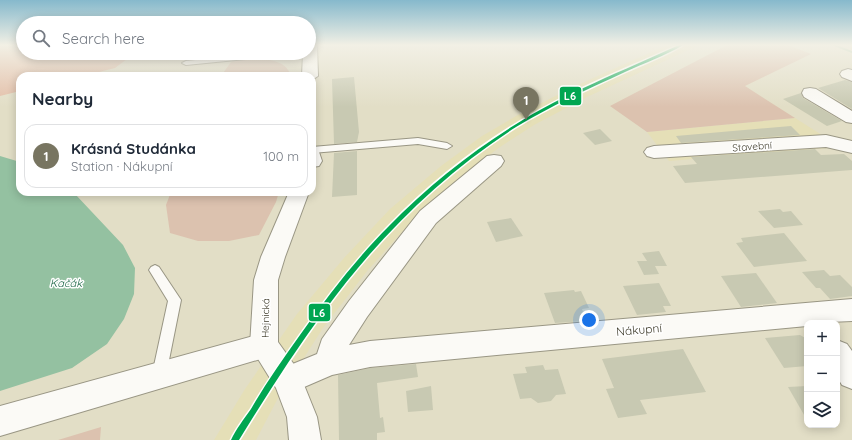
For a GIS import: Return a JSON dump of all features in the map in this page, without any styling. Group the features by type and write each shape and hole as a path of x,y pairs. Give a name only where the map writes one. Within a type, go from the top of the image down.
{"street":[{"path":"810,93 852,118"},
{"name":"Stavební","path":"654,152 826,141 852,146"},
{"path":"330,362 332,348 358,309 428,217 494,161"},
{"name":"Hejnická","path":"297,196 273,257 266,280 264,346 288,380 302,417 305,440"},
{"name":"Nákupní","path":"288,380 330,362 370,354 814,319 852,310"},
{"path":"0,420 264,346"},
{"path":"839,356 852,376"}],"lane":[{"path":"316,150 418,141 447,146"},
{"path":"155,270 175,300 159,376"}],"shaded area":[{"path":"0,66 118,66 115,68 99,72 16,72 16,92 0,96"},
{"path":"228,66 284,66 289,72 224,72"},
{"path":"621,66 655,66 587,97 534,125 500,147 460,177 412,221 368,270 323,328 277,400 256,440 214,440 245,389 297,314 344,258 390,209 441,166 482,136 518,115 571,88"},
{"path":"688,66 787,66 745,86 795,118 647,132 610,106"},
{"path":"795,118 841,147 669,161 647,132"},
{"path":"169,196 278,196 259,235 229,241 198,241 170,233 166,205"},
{"path":"101,427 100,440 58,440"}],"water":[{"name":"Kačák","path":"0,156 16,161 16,196 77,196 123,245 135,268 134,294 124,319 107,344 72,368 0,391"}],"building":[{"path":"354,77 359,132 357,142 334,144 332,79"},
{"path":"845,80 852,82 852,109 818,88"},
{"path":"801,93 803,98 842,121 827,126 783,99"},
{"path":"791,126 800,135 681,143 676,136"},
{"path":"600,129 612,141 595,145 583,133"},
{"path":"815,149 821,155 844,154 852,161 852,170 685,183 673,166 697,164 691,157"},
{"path":"357,151 357,195 332,197 334,153"},
{"path":"780,209 783,212 791,211 803,225 774,228 758,211"},
{"path":"511,218 523,236 496,242 487,222"},
{"path":"784,233 807,261 754,267 736,243 743,242 741,238"},
{"path":"659,251 667,266 655,266 659,274 644,275 637,261 647,261 642,253"},
{"path":"824,270 830,276 840,275 852,287 852,296 830,299 820,288 816,288 802,272"},
{"path":"756,273 777,303 741,307 721,276"},
{"path":"659,283 671,306 663,306 666,312 637,315 623,286"},
{"path":"574,290 575,292 581,291 589,308 582,309 586,321 555,323 544,293"},
{"path":"800,335 804,337 804,366 784,368 765,338"},
{"path":"683,349 706,392 640,400 647,414 618,418 606,389 614,388 602,359"},
{"path":"416,364 418,377 377,383 380,418 383,417 385,432 377,433 377,440 339,440 338,375 370,368"},
{"path":"543,365 545,370 558,369 566,394 556,395 551,401 538,403 531,398 520,399 513,374 527,373 525,367"},
{"path":"431,386 433,410 408,412 406,391"},
{"path":"804,386 804,415 788,387"}],"transit line":[{"name":"L6","path":"235,440 292,351 323,308 356,266 391,227 429,191 470,157 514,127 576,93 636,66"}],"place":[{"name":"Krásná Studánka","path":"526,120"}]}
